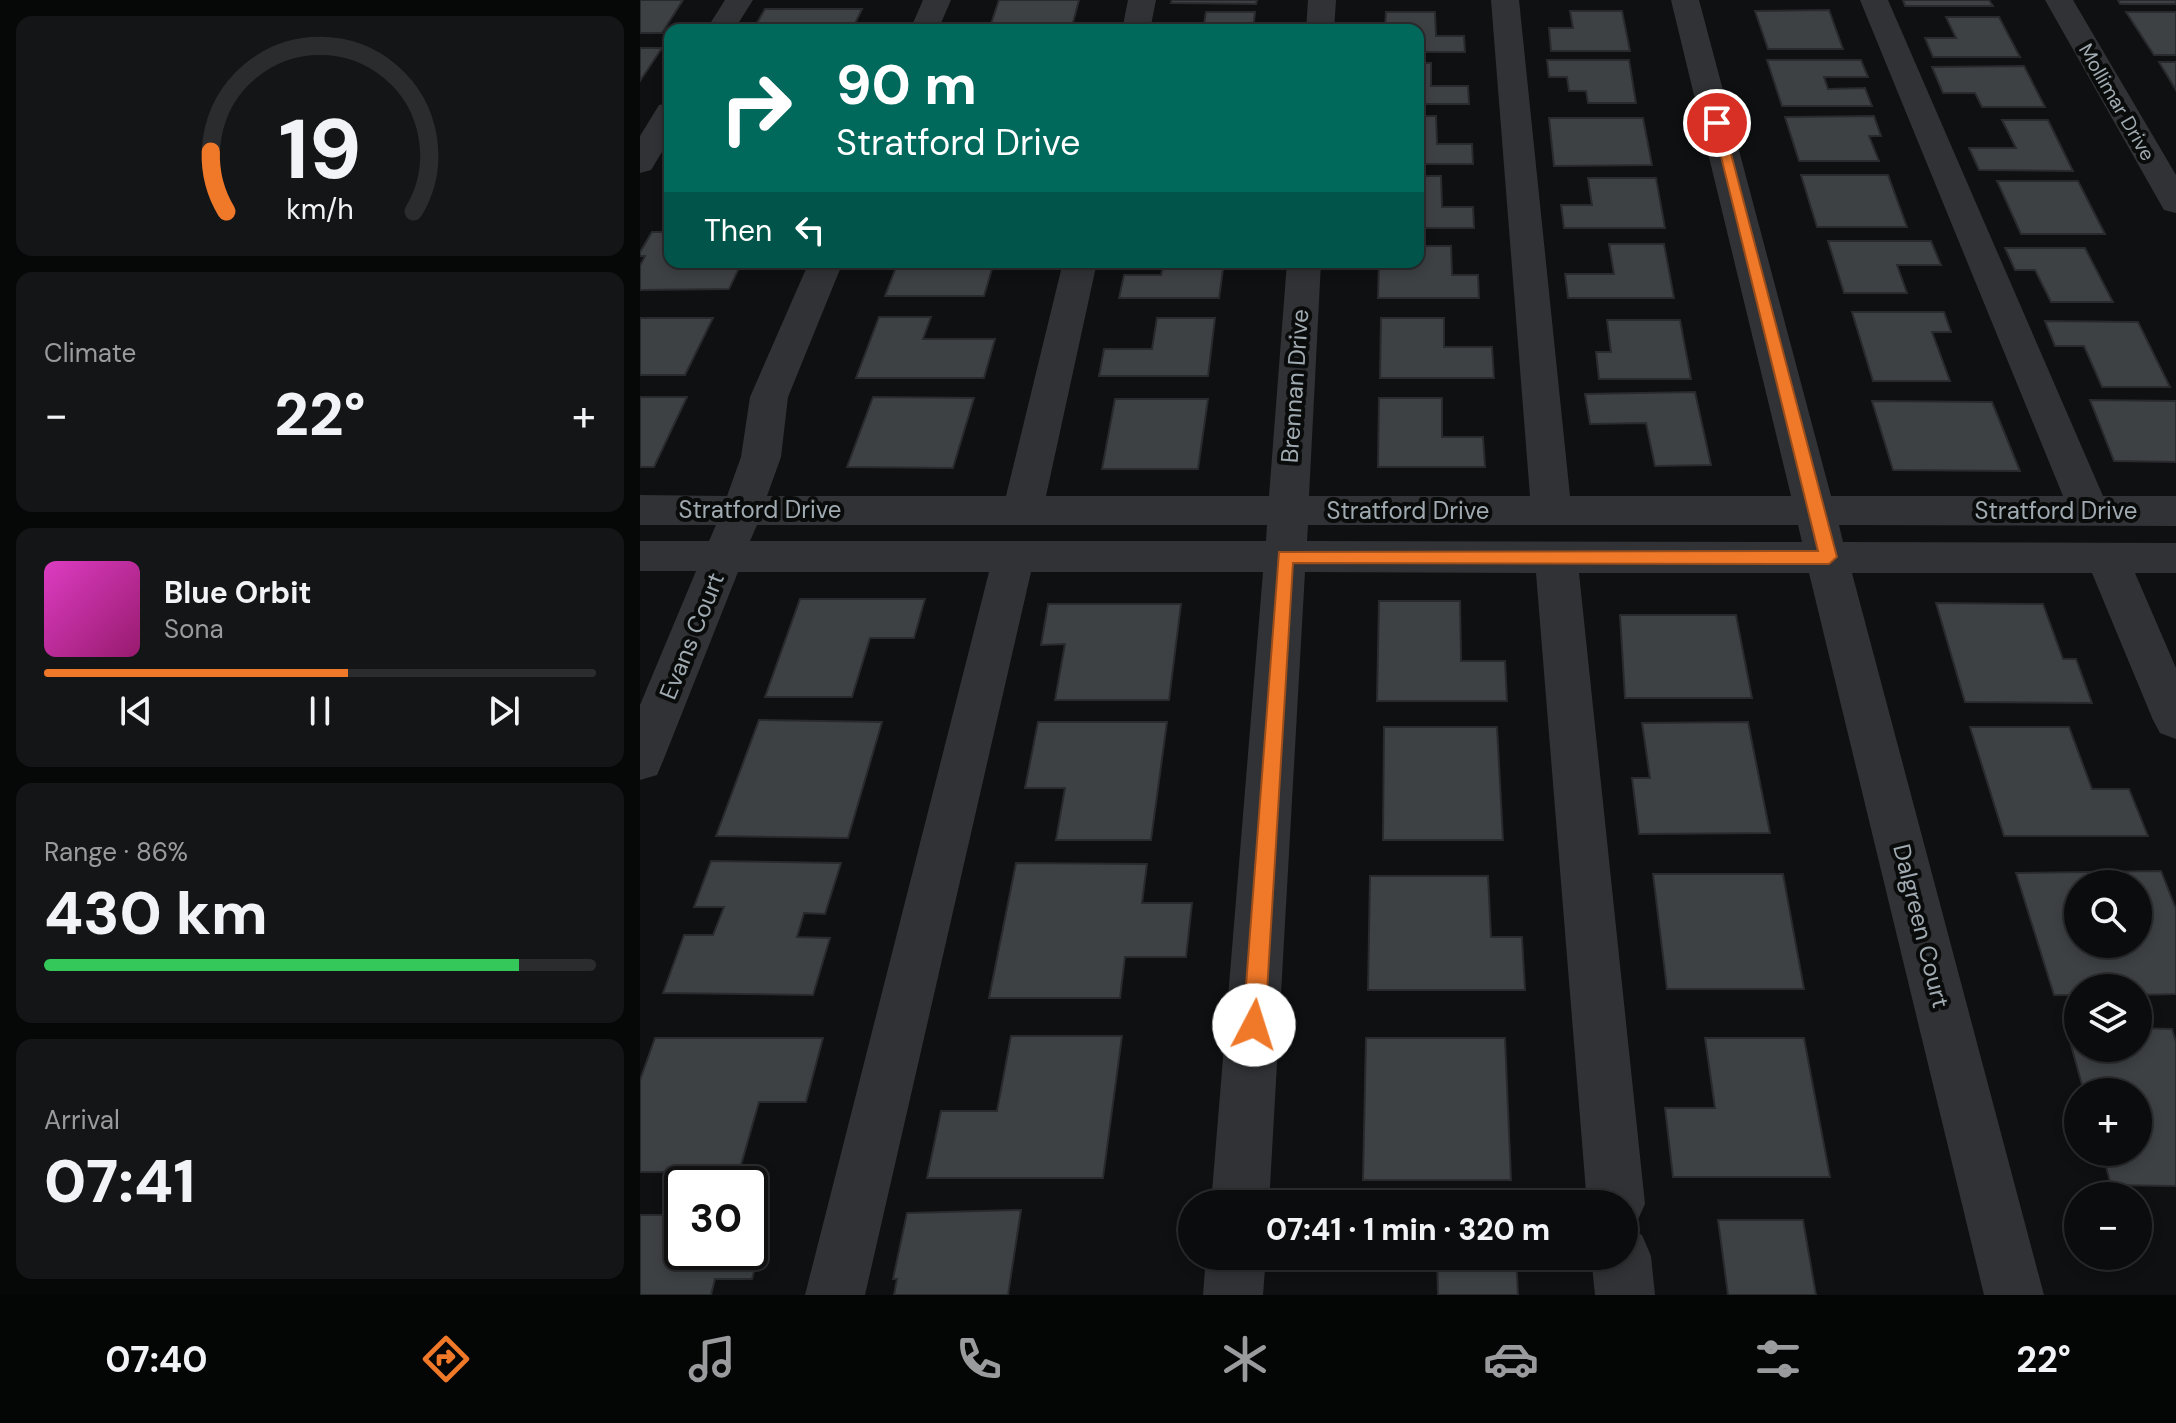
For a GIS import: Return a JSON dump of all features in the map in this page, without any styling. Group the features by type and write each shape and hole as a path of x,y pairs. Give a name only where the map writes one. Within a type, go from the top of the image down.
{"street":[{"path":"724,24 739,0"},
{"path":"927,24 937,0"},
{"path":"1137,24 1142,0"},
{"path":"1320,24 1322,0"},
{"path":"1505,0 1615,1190"},
{"name":"Dalgreen Court","path":"1685,0 2014,1295"},
{"path":"1874,0 2089,511"},
{"name":"Mollimar Drive","path":"2059,0 2176,203"},
{"path":"640,163 664,122"},
{"name":"Evans Court","path":"640,761 742,510 761,457 769,397 823,268"},
{"path":"835,1295 1079,268"},
{"name":"Brennan Drive","path":"1241,1190 1304,268"},
{"name":"Stratford Drive","path":"640,510 742,510 1018,533 1822,534 2107,558 2176,558"},
{"name":"Stratford Drive","path":"1822,534 2089,511 2176,511"},
{"name":"Stratford Drive","path":"640,556 724,557 1018,533"},
{"path":"2107,558 2176,720"},
{"path":"1233,1295 1235,1270"},
{"path":"1622,1270 1625,1295"}],"building":[{"path":"640,0 683,0 668,24 664,24 662,33 640,33"},
{"path":"999,0 1079,0 1073,24 991,24"},
{"path":"1172,0 1257,0 1256,4 1171,3"},
{"path":"1903,0 1989,0 1993,6 1905,6"},
{"path":"2118,0 2176,0 2176,4 2120,4"},
{"path":"765,9 862,9 855,24 756,24"},
{"path":"1829,10 1843,49 1768,49 1755,11"},
{"path":"1570,11 1622,11 1630,51 1551,51 1549,28 1573,28"},
{"path":"1206,12 1255,12 1254,24 1204,24"},
{"path":"1386,12 1435,12 1436,36 1464,36 1465,52 1424,52 1424,24 1385,24"},
{"path":"2126,12 2176,12 2176,55 2154,55"},
{"path":"1946,17 1999,17 2020,57 1933,57 1925,38 1956,38"},
{"path":"640,48 662,48 640,81"},
{"path":"1547,60 1629,60 1636,103 1588,103 1586,91 1569,91 1567,77 1549,77"},
{"path":"1767,60 1861,60 1868,77 1824,77 1828,89 1865,88 1872,106 1782,106"},
{"path":"2159,62 2176,62 2176,90"},
{"path":"1424,63 1431,63 1431,86 1468,86 1469,104 1424,104"},
{"path":"2024,66 2045,107 1982,107 1975,93 1943,93 1932,67"},
{"path":"1424,116 1436,116 1437,144 1472,144 1473,164 1424,164"},
{"path":"1874,116 1881,136 1869,136 1879,161 1799,161 1785,117"},
{"path":"1549,118 1643,118 1652,165 1554,166"},
{"path":"2002,120 2048,120 2073,171 1979,170 1969,148 2016,148"},
{"path":"1801,175 1888,175 1907,227 1817,227"},
{"path":"1424,176 1441,176 1442,207 1473,207 1474,228 1424,228"},
{"path":"1588,178 1656,178 1665,228 1564,228 1561,205 1592,205"},
{"path":"1997,181 2078,181 2105,234 2021,234"},
{"path":"652,232 664,232 664,268 739,268 729,289 640,290 640,266 645,256 640,256"},
{"path":"1828,241 1931,241 1941,265 1897,265 1907,293 1844,293"},
{"path":"1609,244 1664,244 1674,298 1568,298 1565,274 1614,274"},
{"path":"1424,246 1451,246 1452,275 1478,275 1479,298 1378,298 1379,268 1424,268"},
{"path":"2005,248 2085,248 2113,302 2051,302 2035,270 2015,270"},
{"path":"896,268 992,268 984,296 885,296"},
{"path":"1163,268 1223,268 1219,298 1119,298 1124,275 1161,275"},
{"path":"1852,312 1944,312 1951,332 1932,332 1950,381 1873,381"},
{"path":"879,317 931,317 923,339 995,339 984,378 856,378"},
{"path":"640,318 713,318 685,375 640,375"},
{"path":"1157,318 1215,318 1208,376 1099,376 1104,349 1152,349"},
{"path":"1381,318 1444,318 1444,347 1492,347 1494,378 1380,378"},
{"path":"1607,320 1680,320 1691,379 1599,379 1596,352 1611,352"},
{"path":"2045,321 2138,322 2170,387 2102,387 2084,346 2055,346"},
{"path":"1695,392 1711,465 1655,466 1646,423 1590,424 1585,394"},
{"path":"640,397 687,397 654,467 640,467"},
{"path":"873,397 974,398 953,468 847,467"},
{"path":"1379,398 1442,398 1442,437 1483,437 1485,467 1378,467"},
{"path":"1115,399 1208,399 1198,469 1102,469"},
{"path":"2090,400 2176,401 2176,462 2114,461"},
{"path":"1872,401 1992,402 2020,471 1893,470"},
{"path":"800,599 925,599 914,638 870,638 852,697 765,697"},
{"path":"1379,601 1460,601 1461,661 1505,661 1507,701 1377,701"},
{"path":"1936,603 2043,604 2063,659 2076,659 2092,703 1965,702"},
{"path":"1048,604 1181,604 1169,700 1055,700 1065,644 1041,645"},
{"path":"1620,615 1736,615 1752,698 1625,698"},
{"path":"759,720 882,722 848,838 716,836"},
{"path":"1038,722 1167,722 1151,840 1056,840 1065,788 1025,788"},
{"path":"1748,722 1770,833 1639,834 1632,778 1650,778 1642,723"},
{"path":"1384,727 1497,727 1503,840 1383,840"},
{"path":"1970,727 2069,727 2092,789 2129,789 2148,836 2004,836"},
{"path":"711,861 841,863 825,914 804,913 797,937 830,938 813,995 663,993 684,935 713,935 724,907 694,907"},
{"path":"1016,863 1147,864 1142,903 1192,903 1186,957 1125,957 1120,998 989,998"},
{"path":"2152,871 2161,871 2176,909 2176,994 2152,995 2152,974 2064,974 2064,995 2054,995 2016,873 2064,872 2064,958 2152,958"},
{"path":"1653,874 1783,874 1804,989 1667,989"},
{"path":"1370,876 1488,876 1491,937 1522,937 1525,990 1368,990"},
{"path":"2152,1028 2172,1029 2176,1042 2176,1186 2152,1186 2152,1182 2110,1182 2106,1166 2152,1166 2152,1078 2080,1078 2076,1062 2152,1062"},
{"path":"1011,1036 1122,1036 1103,1178 927,1178 941,1111 997,1111"},
{"path":"655,1038 823,1038 806,1102 759,1102 741,1166 664,1166 664,1172 640,1172 640,1080"},
{"path":"1366,1038 1505,1038 1511,1180 1363,1180"},
{"path":"1705,1038 1804,1038 1830,1177 1673,1177 1665,1108 1715,1108"},
{"path":"1021,1210 1008,1295 894,1295 897,1279 893,1279 907,1213"},
{"path":"640,1215 664,1215 664,1270 754,1270 752,1279 715,1279 711,1295 640,1295"},
{"path":"1718,1220 1803,1220 1816,1295 1728,1295"},
{"path":"1437,1270 1517,1270 1518,1295 1438,1295"}],"route":[{"path":"1254,1025 1285,556 1829,557 1717,123"}]}
